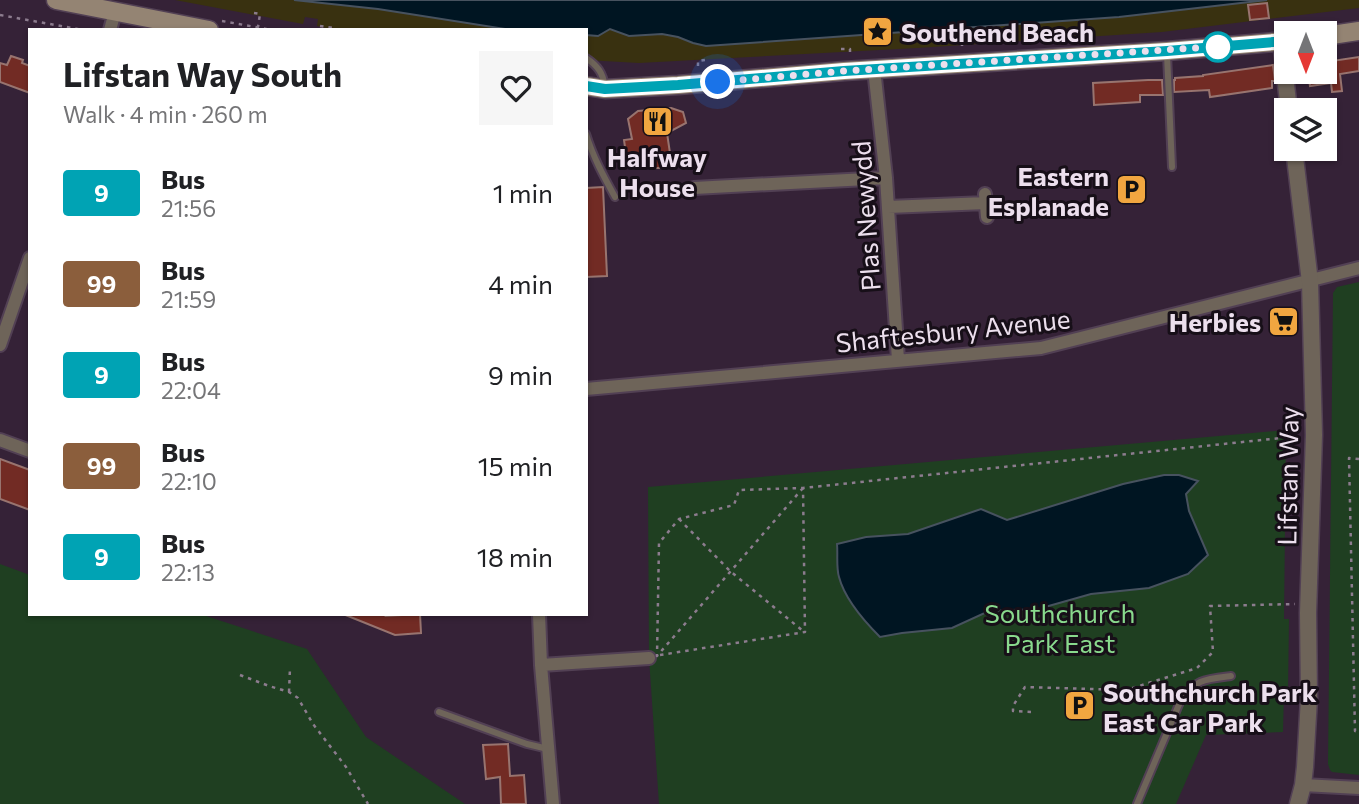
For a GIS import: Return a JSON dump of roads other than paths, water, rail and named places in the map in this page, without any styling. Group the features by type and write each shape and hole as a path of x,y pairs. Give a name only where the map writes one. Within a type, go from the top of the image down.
{"main road":[{"path":"56,0 199,28"},
{"path":"1337,34 1359,31"},
{"path":"588,86 605,89 678,85 1274,42"}],"street":[{"path":"111,28 115,12"},
{"name":"Plas Newydd","path":"874,69 886,178 898,360"},
{"name":"Lifstan Way","path":"1295,161 1310,282 1314,435 1308,603 1309,698 1303,785 1298,804"},
{"path":"694,188 886,178"},
{"path":"888,208 986,198 987,217"},
{"path":"0,345 28,264"},
{"name":"Shaftesbury Avenue","path":"588,389 1041,348 1359,268"},
{"path":"0,440 28,450"},
{"path":"539,616 553,804"},
{"path":"541,665 653,657"},
{"path":"1303,785 1359,788"}],"lane":[{"path":"1167,51 1172,167"},
{"path":"588,60 600,69 604,76 605,89"},
{"path":"588,141 615,197"},
{"path":"1137,804 1185,694 1198,681 1231,676"},
{"path":"439,712 548,749"}],"water":[{"path":"294,0 1267,0 1119,17 706,46 662,34 629,36 610,29 598,36 588,35 588,28 499,28 378,9"},
{"path":"1164,475 1179,475 1198,481 1186,494 1189,511 1208,555 1188,574 1149,588 1091,594 1038,609 989,611 952,628 880,637 850,602 839,577 837,544 866,537 908,534 981,509 1007,520 1123,484"}],"place":[{"name":"Southend Beach","path":"878,31"},
{"name":"Halfway House","path":"657,121"},
{"name":"Eastern Esplanade","path":"1132,190"},
{"name":"Herbies","path":"1284,321"},
{"name":"Southchurch Park East Car Park","path":"1080,706"}],"park label":[{"name":"Southchurch Park East","path":"1060,627"}]}
